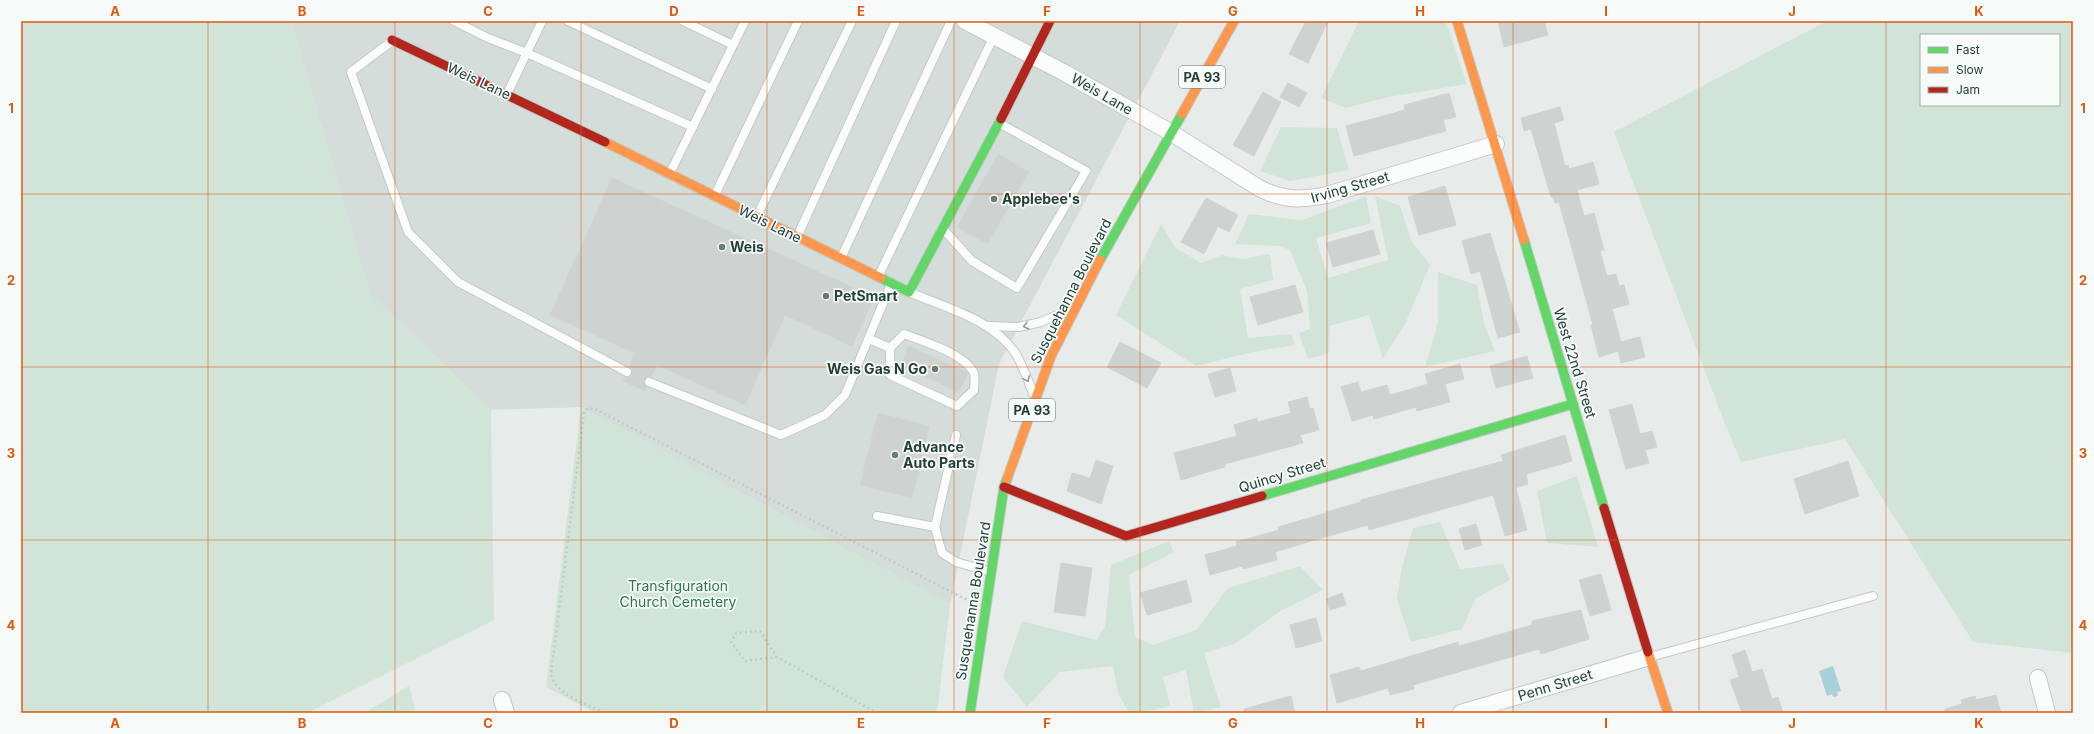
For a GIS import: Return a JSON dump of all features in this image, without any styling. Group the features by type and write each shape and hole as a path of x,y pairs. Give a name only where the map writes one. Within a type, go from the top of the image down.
{"main road":[{"path":"908,292 1033,57 1050,21"},
{"name":"Susquehanna Boulevard","path":"970,713 1004,487 1051,356 1075,307 1170,132 1234,21"},
{"name":"West 22nd Street","path":"1457,21 1496,144 1649,657 1668,713"},
{"name":"Weis Lane","path":"392,40 670,174 908,292"},
{"name":"Quincy Street","path":"1004,487 1126,536 1573,404"}],"street":[{"name":"Weis Lane","path":"965,21 1170,132"},
{"name":"Irving Street","path":"1170,132 1258,188 1270,194 1304,200 1327,195 1496,144"},
{"name":"Penn Street","path":"1461,713 1649,657"},
{"path":"2038,678 2047,713"}],"lane":[{"path":"454,21 488,38 527,53 693,127"},
{"path":"507,95 542,21"},
{"path":"568,21 712,89"},
{"path":"683,21 733,45"},
{"path":"670,174 745,21"},
{"path":"714,197 798,21"},
{"path":"756,217 852,21"},
{"path":"797,237 896,21"},
{"path":"840,259 951,21"},
{"path":"878,277 994,36"},
{"path":"392,40 351,72 408,232 458,282 627,372"},
{"path":"942,228 972,260 1017,288 1086,171 998,123"},
{"path":"649,382 781,435 825,415 845,395 891,283"},
{"path":"908,292 988,326 1006,342 1016,355 1036,399"},
{"path":"988,326 1019,328 1041,322 1075,307"},
{"path":"904,334 928,343 966,362 974,373 974,390 957,406 890,375 890,348 904,334"},
{"path":"869,339 890,348"},
{"path":"956,435 935,527 942,553 956,562 991,572"},
{"path":"878,516 935,527"},
{"path":"1649,657 1873,596"}],"path":[{"path":"604,713 559,689 553,682 552,674 584,413 588,408 595,409 986,609"},
{"path":"776,658 745,661 731,642 736,633 760,631 776,658 877,713"}],"shaded area":[{"path":"291,21 1175,21 1179,23 999,364 950,605 581,407 491,410 370,295"}],"green space":[{"path":"21,21 291,21 370,295 491,410 494,620 307,713 21,713"},
{"path":"1359,21 1446,21 1467,84 1389,97 1346,108 1321,98"},
{"path":"1827,21 2073,21 2073,653 1973,642 1845,439 1741,462 1725,424 1614,132"},
{"path":"1281,127 1337,128 1349,170 1290,181 1260,171"},
{"path":"1366,196 1371,223 1316,238 1328,278 1388,260 1375,196 1400,206 1411,240 1430,265 1406,322 1383,359 1369,315 1330,326 1329,353 1308,359 1299,333 1310,329 1307,291 1290,250 1279,246 1235,244 1249,214 1302,220"},
{"path":"1161,224 1175,247 1201,263 1222,255 1243,259 1270,254 1273,280 1240,289 1248,338 1292,334 1295,345 1253,352 1196,366 1116,315"},
{"path":"1438,272 1477,285 1484,324 1495,351 1425,367 1438,323"},
{"name":"Transfiguration Church Cemetery","path":"581,407 950,605 937,713 595,713 546,687"},
{"path":"1577,476 1598,547 1547,543 1537,491"},
{"path":"1440,522 1460,569 1503,564 1510,580 1476,598 1462,629 1411,642 1397,599 1401,572 1413,528"},
{"path":"1169,541 1174,552 1129,575 1135,637 1153,645 1196,630 1228,588 1300,566 1323,590 1282,610 1234,644 1204,653 1221,707 1194,713 1186,670 1163,677 1170,706 1141,713 1129,713 1118,693 1113,666 1060,672 1027,707 1003,677 1022,621 1097,640 1105,626 1111,565"},
{"path":"409,686 416,713 364,713"}],"water":[{"path":"1833,666 1841,691 1837,692 1838,696 1833,697 1832,694 1827,696 1819,671"}],"building":[{"path":"1306,21 1328,21 1308,63 1289,54"},
{"path":"1498,21 1544,21 1548,35 1504,47"},
{"path":"1288,83 1307,93 1299,107 1280,97"},
{"path":"1263,92 1281,102 1254,156 1233,145"},
{"path":"1449,93 1456,117 1443,120 1446,131 1354,156 1346,126 1405,110 1404,105"},
{"path":"1560,107 1564,120 1554,123 1565,166 1568,165 1569,169 1593,162 1599,184 1577,190 1584,216 1594,213 1604,250 1600,251 1607,276 1616,274 1619,286 1624,285 1629,304 1612,309 1621,342 1640,337 1645,357 1621,363 1618,351 1599,357 1591,325 1593,325 1559,202 1555,203 1553,197 1551,197 1531,129 1524,131 1521,118"},
{"path":"998,154 1029,172 987,244 957,227"},
{"path":"612,178 874,297 852,346 785,315 745,405 657,365 651,377 644,380 647,387 645,391 623,381 625,377 630,377 632,374 632,369 629,367 635,353 550,315"},
{"path":"1445,186 1456,225 1419,235 1408,197"},
{"path":"1206,198 1238,215 1229,232 1218,226 1204,254 1181,242"},
{"path":"1373,230 1380,254 1333,267 1326,243"},
{"path":"1490,233 1520,332 1498,338 1480,271 1471,274 1462,241"},
{"path":"1295,285 1303,312 1258,325 1250,297"},
{"path":"1120,342 1161,363 1147,388 1107,367"},
{"name":"Weis Gas N Go","path":"908,346 968,373 958,393 902,364"},
{"path":"1527,356 1533,378 1496,388 1490,366"},
{"path":"1460,364 1464,379 1445,384 1450,402 1417,411 1416,407 1374,419 1373,415 1352,421 1341,387 1358,382 1361,392 1387,385 1390,395 1428,384 1425,374"},
{"path":"1230,368 1236,391 1215,397 1208,374"},
{"path":"1307,397 1310,409 1313,408 1319,430 1300,435 1303,443 1225,464 1225,467 1181,480 1174,453 1237,436 1234,425 1257,418 1258,422 1291,413 1288,402"},
{"path":"1632,404 1640,434 1652,431 1657,447 1645,450 1649,463 1626,469 1609,410"},
{"name":"Advance Auto Parts","path":"878,413 929,426 912,498 860,485"},
{"path":"1565,435 1572,461 1526,474 1528,484 1516,488 1527,530 1505,536 1493,495 1369,530 1368,525 1318,539 1275,552 1277,560 1243,569 1242,566 1210,575 1205,555 1237,546 1236,542 1279,530 1278,527 1361,502 1361,500 1503,461 1501,455"},
{"path":"1096,460 1113,466 1101,504 1067,491 1072,473 1090,478"},
{"path":"1848,461 1859,496 1805,514 1794,479"},
{"path":"1476,524 1482,545 1465,550 1459,529"},
{"path":"1061,563 1092,568 1085,616 1054,612"},
{"path":"1601,574 1611,610 1590,616 1579,580"},
{"path":"1186,580 1192,602 1147,615 1140,593"},
{"path":"1342,593 1346,605 1330,610 1326,599"},
{"path":"1581,610 1589,639 1541,654 1539,649 1413,685 1414,689 1390,695 1388,688 1337,703 1330,675 1359,667 1361,671 1458,642 1459,646 1532,625 1532,621"},
{"path":"1316,618 1322,641 1296,648 1290,625"},
{"path":"1745,650 1752,672 1762,669 1772,699 1778,697 1783,713 1742,713 1730,680 1739,677 1732,655"},
{"path":"1996,695 2001,713 1945,713 1945,709 1962,704 1961,700 1975,696 1976,700"},
{"path":"1291,696 1295,713 1244,713 1244,709"}],"traffic: fast":[{"path":"1100,260 1182,114"},
{"path":"881,278 909,292 1001,119"},
{"path":"1524,240 1604,508"},
{"path":"1262,496 1573,404"},
{"path":"970,713 1004,487 1007,479"}],"traffic: slow":[{"path":"1182,114 1234,21"},
{"path":"1457,21 1524,240"},
{"path":"605,142 881,278"},
{"path":"1007,479 1051,356 1100,260"},
{"path":"1648,652 1668,713"}],"traffic: jam":[{"path":"1001,119 1050,21"},
{"path":"392,40 605,142"},
{"path":"1004,487 1126,536 1262,496"},
{"path":"1604,508 1648,652"}],"place":[{"name":"Applebee's","path":"994,199"},
{"name":"Weis","path":"722,247"},
{"name":"PetSmart","path":"826,296"},
{"name":"Weis Gas N Go","path":"935,369"},
{"name":"Advance Auto Parts","path":"895,455"}]}
